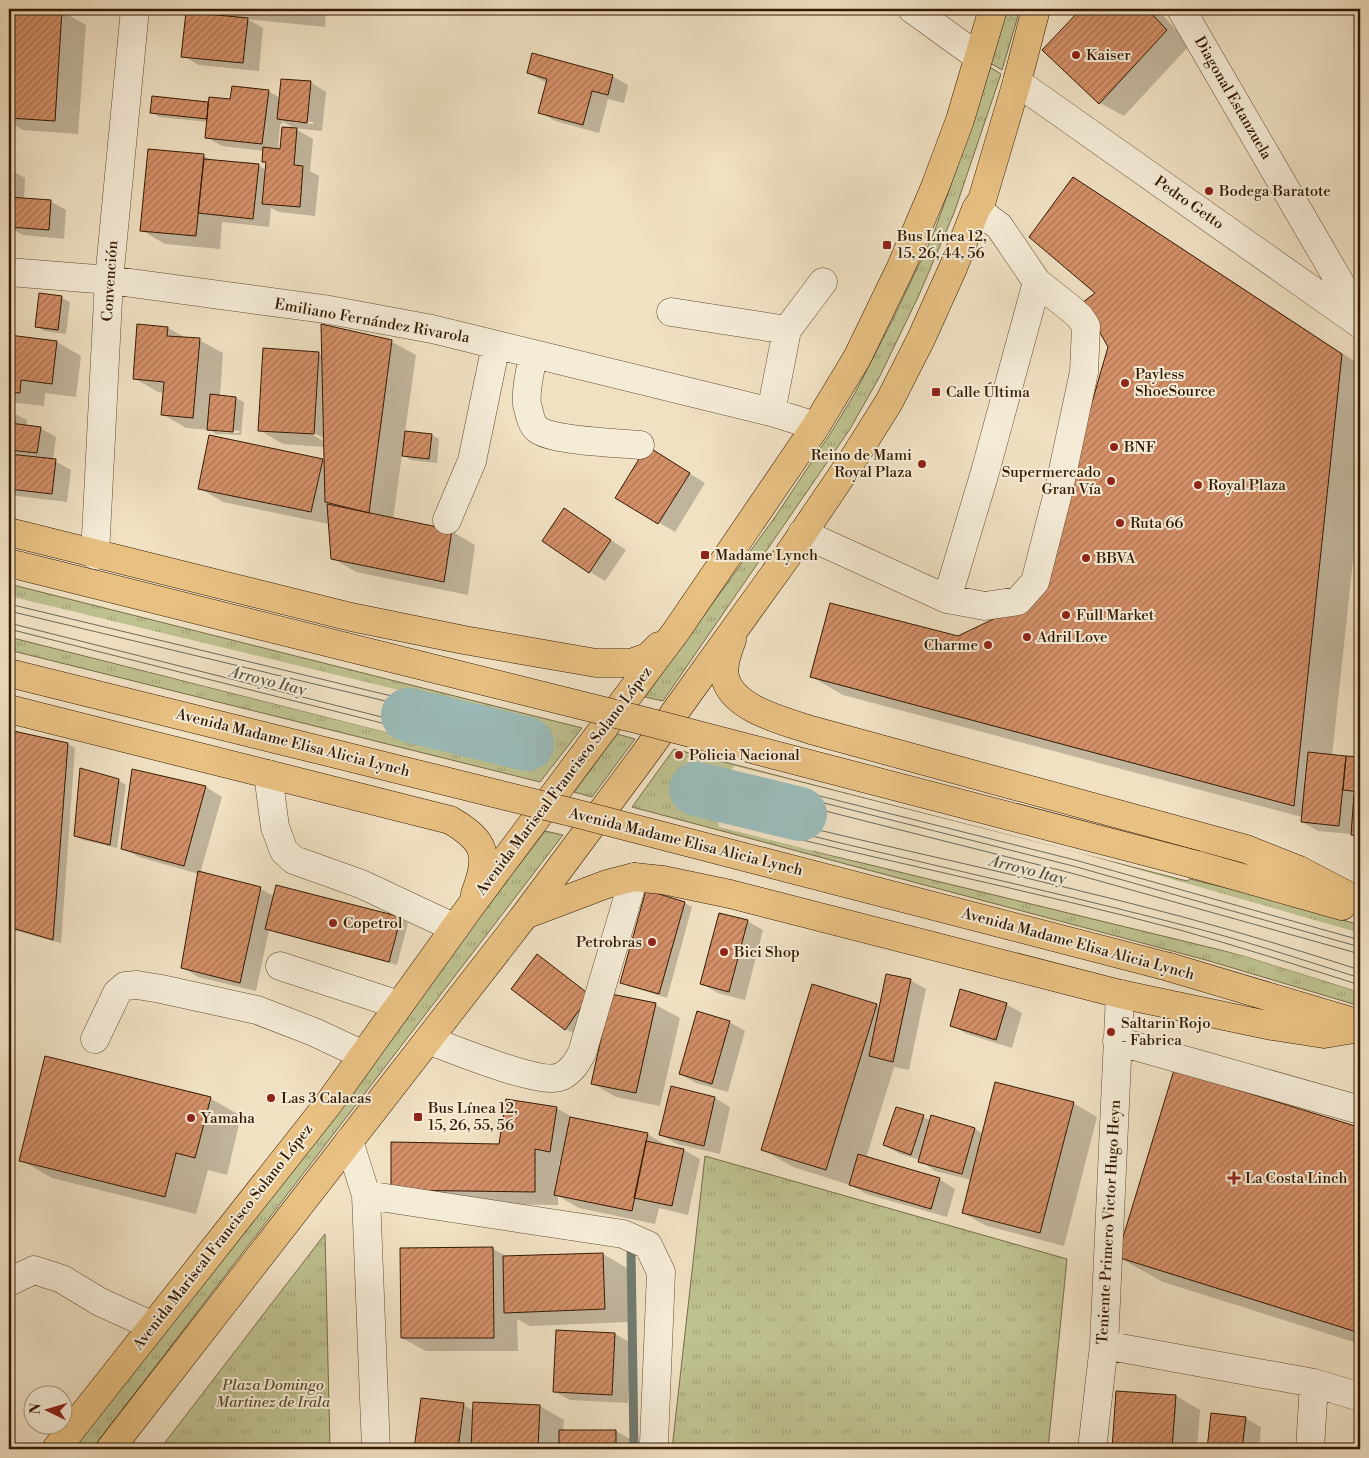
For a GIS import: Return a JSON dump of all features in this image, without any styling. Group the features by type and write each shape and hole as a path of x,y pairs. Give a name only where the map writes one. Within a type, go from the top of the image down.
{"highway":[{"name":"Avenida Mariscal Francisco Solano López","path":"56,1449 323,1110 462,918 676,630 816,426 857,358 901,267 936,187 960,120 977,56 993,9"},
{"path":"110,1449 526,915 644,755 802,534 857,453 889,402 921,339 976,209 982,200 1017,82 1036,9"},
{"path":"9,532 351,617 464,640 596,663 631,663 648,657 676,630"},
{"path":"9,563 648,722 1197,865 1360,911"},
{"path":"739,622 725,657 725,677 732,691 741,701 772,718 1246,848 1299,870 1360,902"},
{"name":"Avenida Madame Elisa Alicia Lynch","path":"9,672 586,816 1169,967 1360,1024"},
{"path":"9,709 450,820 467,830 477,840 482,851 484,864 478,885 462,918"},
{"path":"526,915 607,884 634,877 662,880 730,894 1120,994 1281,1028 1324,1034 1360,1028"}],"street":[{"name":"Convención","path":"96,555 109,280 135,9"},
{"path":"912,9 977,56"},
{"name":"Diagonal Estanzuela","path":"1181,9 1360,317"},
{"name":"Pedro Getto","path":"1017,82 1360,324"},
{"path":"802,534 947,599 986,606 1018,601 1035,582 1064,469 1084,372 1086,326 1080,317 1036,282 998,226 976,209"},
{"name":"Emiliano Fernández Rivarola","path":"9,272 109,280 324,309 432,329 771,412 816,426"},
{"path":"771,412 787,330 823,282"},
{"path":"947,599 985,472 1036,282"},
{"path":"671,312 787,330"},
{"path":"447,520 472,461 496,345"},
{"path":"533,354 527,402 535,427 549,435 565,438 640,445"},
{"path":"268,774 275,827 284,851 294,860 462,918"},
{"path":"428,1040 506,1068 542,1078 560,1077 567,1072 574,1066 582,1053 634,877"},
{"path":"280,966 399,1006"},
{"path":"95,1039 117,993 125,986 137,985 257,1010 314,1032 363,1055"},
{"name":"Teniente Primero Victor Hugo Heyn","path":"1092,1449 1104,1345 1120,994"},
{"path":"1117,1040 1360,1110"},
{"path":"349,1141 366,1195 376,1449"},
{"path":"366,1195 623,1234 648,1245 661,1272 654,1443"},
{"path":"9,1282 34,1270 62,1279 100,1302 153,1326"},
{"path":"1104,1345 1314,1383 1360,1397"},
{"path":"1310,1449 1314,1383"}],"green space":[{"path":"1007,9 1020,9 1002,70 990,63"},
{"path":"988,66 1001,74 954,213 919,295 880,376 850,429 663,701 645,697 775,517 855,393 933,235 958,165"},
{"path":"9,584 582,728 540,782 9,650 9,637 470,753 494,714 9,598"},
{"path":"617,734 635,739 592,797 574,792"},
{"path":"674,749 1187,881 1190,879 1247,893 1360,925 1360,934 813,851 1245,956 1360,992 1360,1006 1206,960 632,807"},
{"path":"545,831 563,835 92,1449 73,1449"},
{"path":"705,1156 1067,1259 1048,1449 672,1449"},
{"name":"Plaza Domingo Martinez de Irala","path":"325,1234 330,1449 160,1449"}],"pier":[{"path":"9,596 490,712 492,715 468,753 9,636"},
{"path":"735,766 1077,852 1360,933 1360,992 1176,937 719,827 718,824 732,768"}],"building":[{"path":"9,9 62,10 55,121 9,118"},
{"path":"251,9 301,9 301,14"},
{"path":"1081,9 1147,9 1167,30 1099,104 1042,50"},
{"path":"186,12 248,18 243,63 181,57"},
{"path":"532,53 613,75 608,95 592,91 583,125 538,113 547,79 527,73"},
{"path":"281,79 311,81 307,123 277,119"},
{"path":"232,86 269,90 262,144 205,138 209,97 230,99"},
{"path":"152,96 208,102 207,119 150,113"},
{"path":"282,127 297,128 294,165 303,166 300,207 262,204 266,162 262,162 263,147 280,149"},
{"path":"148,149 204,154 196,236 140,231"},
{"path":"204,159 259,164 253,219 198,213"},
{"name":"Royal Plaza","path":"1073,177 1342,354 1294,806 810,677 830,603 958,636 1035,599 1108,347 1083,302 1095,293 1029,237"},
{"path":"9,197 51,200 49,230 9,227"},
{"path":"39,293 62,296 58,330 35,327"},
{"path":"137,324 168,327 167,336 200,338 193,418 161,415 164,382 133,379"},
{"path":"321,324 392,340 369,513 325,502"},
{"path":"9,335 57,341 52,384 21,380 20,393 9,392"},
{"path":"263,348 319,352 314,434 258,431"},
{"path":"210,394 236,397 233,432 207,430"},
{"path":"9,409 12,410 10,423 41,427 37,453 9,450"},
{"path":"405,431 432,434 429,459 402,456"},
{"path":"209,435 323,459 311,512 198,489"},
{"path":"647,446 690,473 658,524 615,498"},
{"path":"9,454 56,459 52,494 9,489"},
{"path":"327,504 452,530 444,582 331,559"},
{"path":"564,508 611,540 589,573 542,541"},
{"path":"9,730 68,743 53,940 9,927"},
{"path":"1308,752 1346,756 1339,826 1301,822"},
{"path":"1346,756 1360,757 1360,792 1343,790"},
{"path":"80,768 119,779 110,845 74,836"},
{"path":"132,769 206,786 184,866 121,849"},
{"path":"1354,794 1360,794 1360,836 1351,835"},
{"path":"198,871 261,887 240,983 181,968"},
{"name":"Copetrol","path":"276,885 401,917 389,962 265,929"},
{"name":"Petrobras","path":"646,890 685,902 659,994 620,983"},
{"name":"Bici Shop","path":"719,913 748,920 729,992 700,984"},
{"name":"Petrobras","path":"537,954 590,995 565,1030 511,989"},
{"path":"886,974 911,979 893,1062 869,1056"},
{"path":"812,984 877,1004 826,1170 761,1150"},
{"path":"960,989 1007,1003 996,1040 950,1026"},
{"path":"611,994 656,1003 636,1093 591,1084"},
{"path":"697,1011 730,1021 712,1084 679,1074"},
{"path":"45,1056 211,1097 195,1158 176,1153 165,1197 19,1161"},
{"path":"1174,1070 1355,1126 1360,1109 1360,1333 1117,1257"},
{"path":"995,1082 1074,1102 1040,1233 962,1213"},
{"path":"671,1086 715,1097 704,1146 659,1135"},
{"path":"506,1099 557,1107 550,1152 535,1149 535,1192 391,1190 391,1142 499,1144"},
{"path":"896,1107 924,1115 911,1155 883,1145"},
{"path":"931,1115 975,1128 962,1174 918,1162"},
{"path":"570,1117 648,1133 632,1211 554,1195"},
{"path":"646,1141 684,1149 672,1206 634,1198"},
{"path":"858,1154 940,1178 931,1209 849,1185"},
{"path":"493,1247 494,1338 401,1338 400,1248"},
{"path":"603,1253 605,1309 504,1313 503,1256"},
{"path":"556,1330 615,1333 612,1395 553,1392"},
{"path":"1116,1391 1176,1395 1172,1449 1112,1449"},
{"path":"421,1398 464,1403 458,1449 414,1449"},
{"path":"473,1402 540,1405 538,1449 471,1449"},
{"path":"1211,1413 1246,1417 1242,1449 1207,1449"},
{"path":"559,1430 616,1430 616,1449 559,1449"}],"waterway":[{"name":"Arroyo Itay","path":"408,715 527,744"},
{"name":"Arroyo Itay","path":"696,789 800,814"},
{"path":"631,1248 634,1449"}],"place":[{"name":"Kaiser","path":"1076,55"},
{"name":"Bodega Baratote","path":"1209,191"},
{"name":"Bus Línea 12, 15, 26, 44, 56","path":"887,245"},
{"name":"Payless ShoeSource","path":"1125,383"},
{"name":"Calle Última","path":"936,392"},
{"name":"BNF","path":"1114,447"},
{"name":"Reino de Mami Royal Plaza","path":"922,464"},
{"name":"Supermercado Gran Vía","path":"1111,481"},
{"name":"Royal Plaza","path":"1198,485"},
{"name":"Ruta 66","path":"1120,523"},
{"name":"Madame Lynch","path":"705,555"},
{"name":"BBVA","path":"1086,558"},
{"name":"Full Market","path":"1066,615"},
{"name":"Adril Love","path":"1027,637"},
{"name":"Charme","path":"988,645"},
{"name":"Policia Nacional","path":"679,755"},
{"name":"Copetrol","path":"333,923"},
{"name":"Petrobras","path":"652,942"},
{"name":"Bici Shop","path":"724,952"},
{"name":"Saltarin Rojo - Fabrica","path":"1111,1032"},
{"name":"Las 3 Calacas","path":"271,1098"},
{"name":"Bus Línea 12, 15, 26, 55, 56","path":"418,1117"},
{"name":"Yamaha","path":"191,1118"},
{"name":"La Costa Linch","path":"1234,1178"}]}
